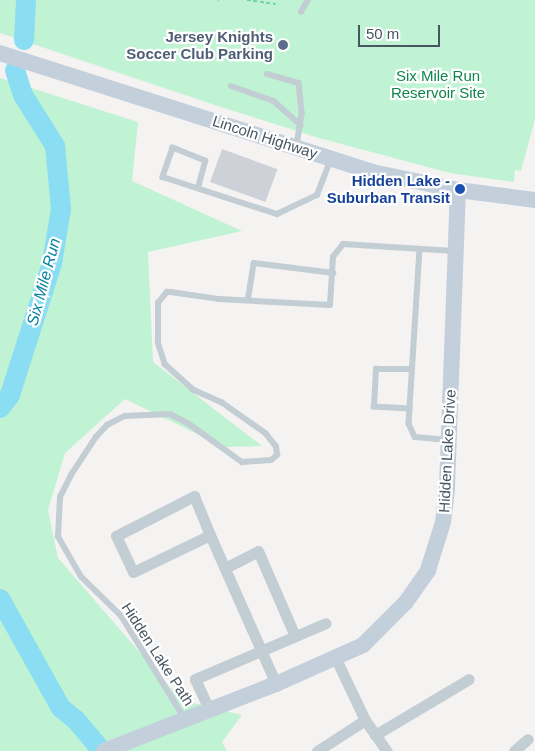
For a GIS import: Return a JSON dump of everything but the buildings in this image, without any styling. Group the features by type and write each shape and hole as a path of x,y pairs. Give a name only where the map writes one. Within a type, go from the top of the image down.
{"street":[{"name":"Lincoln Highway","path":"0,53 377,173 458,190 535,200"},
{"name":"Hidden Lake Drive","path":"104,751 276,684 336,659 363,645 406,602 428,570 443,522 449,440 458,190"},
{"path":"210,535 133,572 116,536 194,496 276,684"},
{"path":"225,568 258,551 295,636"},
{"path":"209,709 196,679 326,623"},
{"path":"336,659 365,720 387,751"},
{"path":"375,735 469,679"},
{"path":"317,751 365,720"},
{"path":"514,751 528,739"}],"lane":[{"path":"301,12 308,0"},
{"path":"267,74 299,83 300,125 297,148"},
{"path":"232,86 274,102 300,125"},
{"path":"198,188 205,161 173,148 163,177 277,214 317,194 330,159"},
{"path":"334,273 254,263 248,299 330,305 334,273 333,257 343,244 456,252"},
{"path":"420,249 409,424 415,436 449,440"},
{"name":"Hidden Lake Path","path":"184,719 121,616 81,578 58,537 60,497 71,474 96,437 107,425 125,416 170,414 188,422 242,462 271,460 277,455 276,447 255,425 222,403 193,390 165,365 158,343 158,303 167,292 219,299 248,299"},
{"path":"410,409 374,407 376,369 412,369"}],"path":[{"path":"247,0 276,4"}],"green space":[{"name":"Six Mile Run Reservoir Site","path":"0,0 535,0 535,119 521,171 515,170 514,182 450,173 319,138 218,106 0,33"},
{"path":"0,78 138,122 132,181 242,231 148,252 153,362 262,446 224,447 125,399 65,453 48,510 58,558 181,700 242,715 222,742 227,751 0,751"}],"waterway":[{"name":"Six Mile Run","path":"24,40 26,0"},
{"name":"Six Mile Run","path":"0,408 10,395 52,263 61,209 55,146 23,95 15,70"},
{"name":"Six Mile Run","path":"0,599 61,708 76,720 102,751"}],"place":[{"name":"Jersey Knights Soccer Club Parking","path":"283,45"},
{"name":"Hidden Lake - Suburban Transit","path":"460,189"}]}
